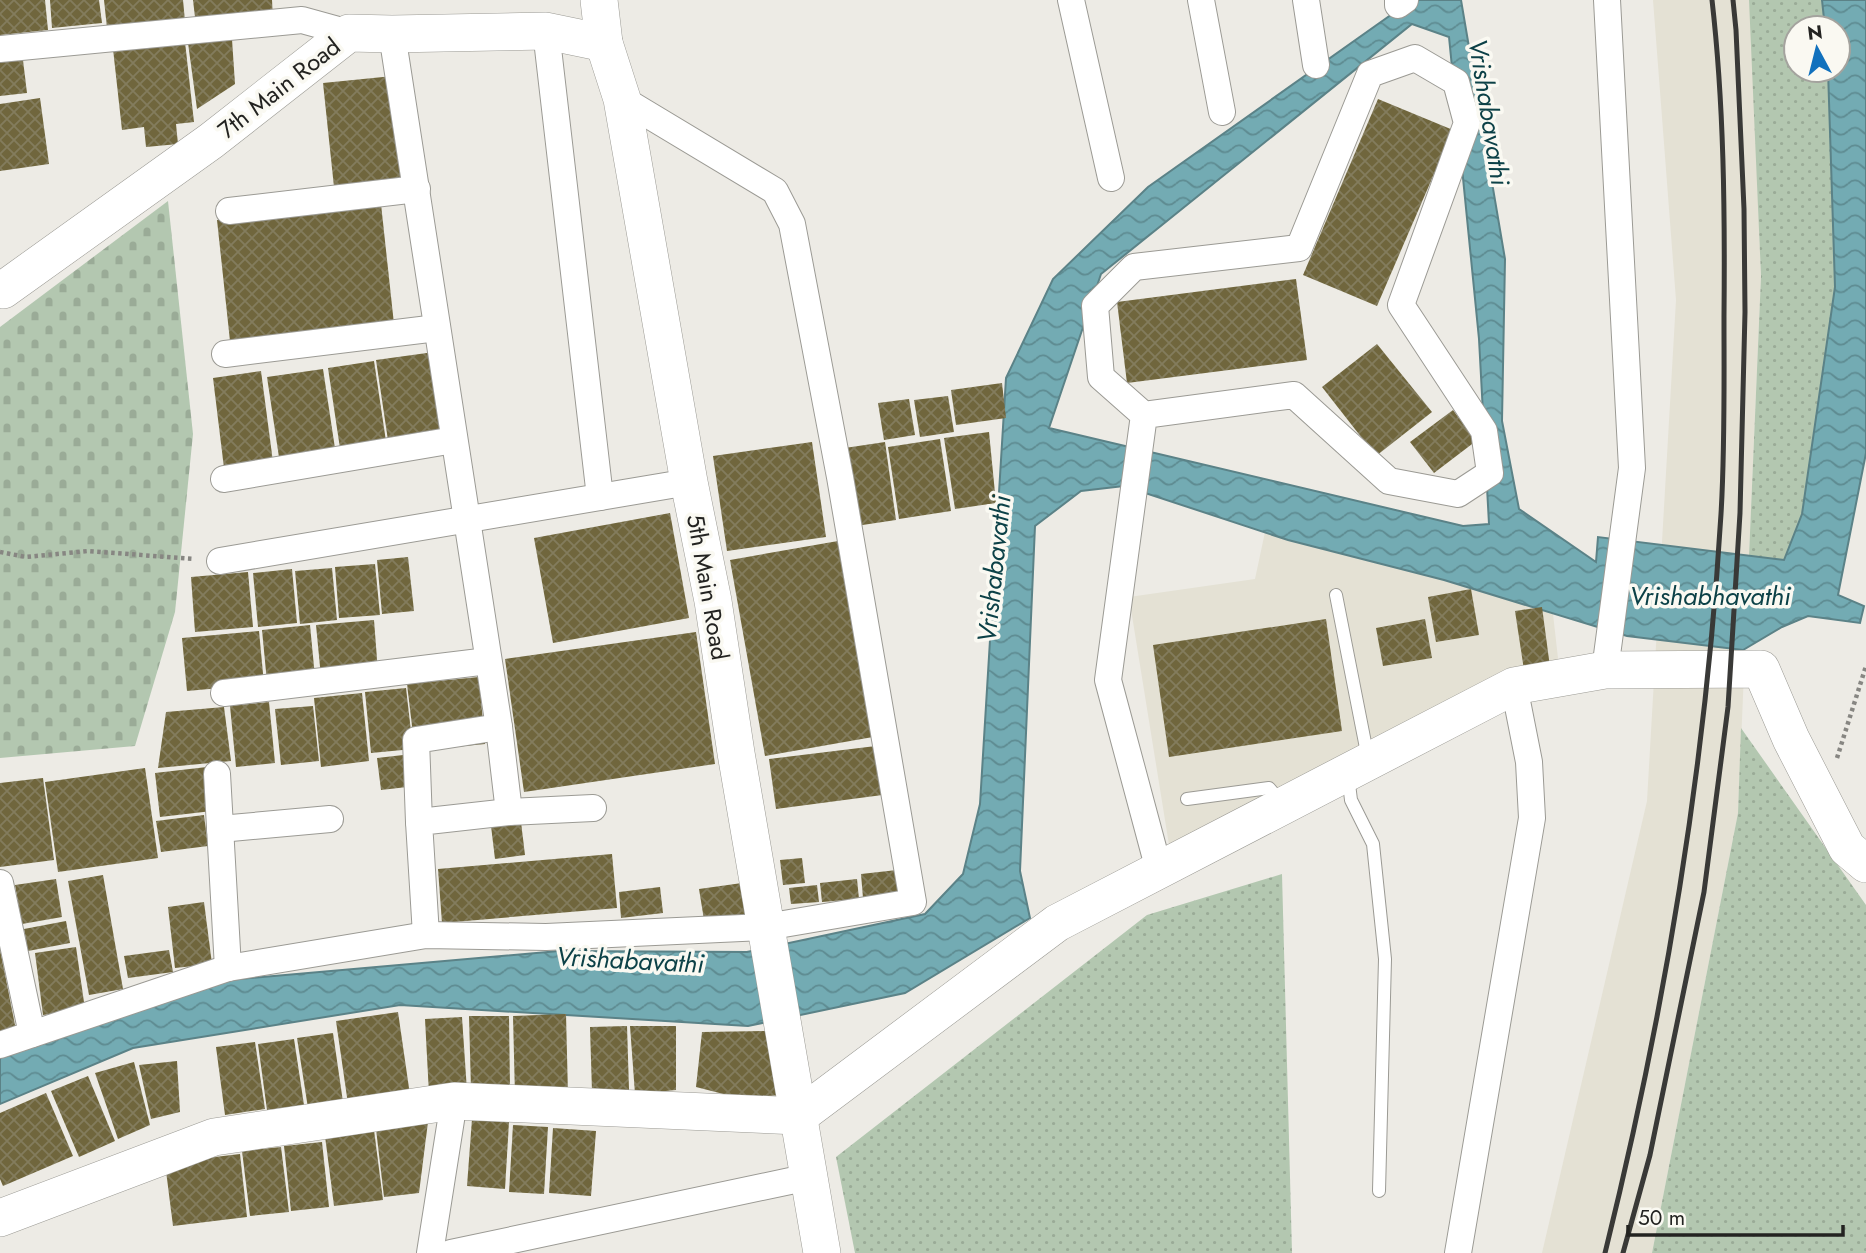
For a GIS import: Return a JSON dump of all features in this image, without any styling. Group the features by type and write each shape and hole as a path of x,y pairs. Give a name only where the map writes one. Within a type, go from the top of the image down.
{"street":[{"name":"5th Main Road","path":"599,0 604,43 622,99 689,482 713,601 736,753 822,1253"},
{"path":"1071,0 1111,177"},
{"path":"1200,0 1222,112"},
{"path":"1306,0 1316,65"},
{"path":"1398,0 1398,5 1405,0"},
{"path":"1605,670 1632,468 1607,0"},
{"path":"0,50 302,20 349,33"},
{"name":"7th Main Road","path":"0,288 4,290 211,141 349,33 546,32 604,43"},
{"path":"546,32 600,497"},
{"path":"392,34 499,727 509,812"},
{"path":"1415,58 1456,82 1467,123 1401,305 1484,431 1490,472 1458,494 1389,481 1294,395 1144,415 1101,377 1095,306 1135,267 1299,248 1370,74 1415,58"},
{"path":"0,1045 228,968 426,935 546,937 766,927 913,902 842,491 792,225 775,191 622,99"},
{"path":"229,211 417,189"},
{"path":"225,354 437,328"},
{"path":"1144,415 1108,680 1159,870"},
{"path":"224,479 454,440"},
{"path":"220,561 689,482"},
{"path":"224,693 488,661"},
{"path":"0,1218 214,1137 454,1101 799,1116 1056,923 1514,686 1605,670 1761,669 1791,738 1847,848 1866,864"},
{"path":"1458,1253 1532,818 1529,762 1514,686"},
{"path":"426,935 416,740 499,727"},
{"path":"216,774 228,968"},
{"path":"419,822 509,812 593,808"},
{"path":"220,828 330,819"},
{"path":"0,883 32,1034"},
{"path":"430,1253 454,1101"},
{"path":"451,1253 809,1177"}],"lane":[{"path":"1336,595 1367,745 1357,767 1351,800 1373,844 1385,959 1378,1191"},
{"path":"1187,799 1269,788 1284,805"}],"path":[{"path":"0,552 26,557 88,551 220,561"},
{"path":"1824,802 1866,666"}],"shaded area":[{"path":"1653,0 1749,0 1751,17 1761,276 1738,813 1652,1253 1542,1253 1647,801 1676,300"},
{"path":"1265,532 1444,580 1553,614 1559,667 1489,678 1170,851 1129,597 1255,579"}],"green space":[{"path":"1749,0 1822,0 1824,14 1782,14 1782,84 1828,84 1835,287 1802,514 1785,560 1749,556 1761,276"},
{"path":"168,201 193,434 175,612 135,746 0,758 0,327"},
{"path":"1741,728 1866,905 1866,1253 1652,1253 1738,813"},
{"path":"1282,874 1292,1253 855,1253 836,1157 1147,915"}],"water":[{"path":"1412,0 1461,0 1505,259 1502,421 1519,509 1596,562 1598,537 1784,560 1802,514 1835,287 1828,84 1852,84 1852,14 1824,14 1822,0 1866,0 1866,453 1838,595 1864,606 1860,623 1808,616 1782,627 1743,650 1627,636 1444,580 1288,540 1124,486 1081,491 1035,526 1020,871 1030,918 905,993 748,1026 400,1005 133,1048 0,1104 0,1057 228,980 559,951 747,952 925,914 963,874 980,804 1006,378 1053,279 1148,187","holes":["1412,24 1449,37 1479,339 1489,524 1463,526 1049,428 1101,274"]}],"building":[{"path":"0,0 45,0 48,30 0,35"},
{"path":"50,0 99,0 102,23 52,28"},
{"path":"104,0 183,0 185,21 107,28"},
{"path":"193,0 272,0 273,19 196,26"},
{"path":"232,39 235,84 197,109 188,43"},
{"path":"185,42 194,122 176,124 178,144 146,147 144,127 122,130 113,49"},
{"path":"22,52 27,93 0,96 0,55"},
{"path":"393,76 403,180 334,187 323,83"},
{"path":"40,98 49,164 0,171 0,104"},
{"path":"1378,99 1453,130 1377,306 1303,275"},
{"path":"381,204 394,324 230,341 217,220"},
{"path":"1296,279 1307,360 1127,383 1117,302"},
{"path":"1377,344 1432,412 1376,456 1322,387"},
{"path":"434,352 447,438 389,447 376,360"},
{"path":"374,361 387,448 341,455 328,368"},
{"path":"323,369 336,455 280,464 267,377"},
{"path":"261,371 273,462 224,468 213,378"},
{"path":"1002,383 1006,418 956,425 951,390"},
{"path":"948,396 954,432 920,437 914,400"},
{"path":"909,399 915,435 884,440 878,403"},
{"path":"1453,410 1476,441 1434,473 1410,442"},
{"path":"989,432 996,503 955,509 944,438"},
{"path":"940,439 951,511 899,519 888,447"},
{"path":"812,442 826,537 727,551 713,456"},
{"path":"885,442 896,520 849,527 838,449"},
{"path":"670,513 689,618 553,643 534,538"},
{"path":"838,541 873,737 765,756 730,560"},
{"path":"408,557 414,611 382,614 377,560"},
{"path":"375,564 380,615 339,618 335,567"},
{"path":"332,568 337,620 300,624 295,571"},
{"path":"292,569 297,623 258,627 253,573"},
{"path":"248,572 253,627 195,632 191,577"},
{"path":"1471,589 1479,635 1436,642 1428,597"},
{"path":"1542,607 1550,667 1524,670 1515,611"},
{"path":"1326,619 1342,731 1169,757 1153,645"},
{"path":"1425,619 1432,658 1383,666 1376,628"},
{"path":"374,620 378,672 321,677 316,625"},
{"path":"310,625 315,677 267,682 262,630"},
{"path":"259,631 264,684 187,691 182,638"},
{"path":"696,632 715,764 524,792 505,659"},
{"path":"479,677 485,744 415,751 407,684"},
{"path":"406,688 413,749 371,753 365,692"},
{"path":"362,693 369,761 321,767 314,698"},
{"path":"269,702 275,763 236,767 230,706"},
{"path":"313,706 319,761 281,765 275,709"},
{"path":"224,707 231,761 158,768 166,712"},
{"path":"884,745 890,794 776,809 769,759"},
{"path":"412,754 416,786 381,790 377,758"},
{"path":"207,767 212,811 160,817 155,773"},
{"path":"145,768 158,858 58,872 45,782"},
{"path":"43,778 54,860 0,867 0,783"},
{"path":"204,815 208,846 161,852 156,821"},
{"path":"521,822 525,855 495,859 491,826"},
{"path":"612,854 617,908 442,923 438,869"},
{"path":"802,858 805,883 783,885 780,860"},
{"path":"906,869 909,893 863,898 861,874"},
{"path":"103,875 123,989 89,995 68,881"},
{"path":"56,879 62,917 22,924 15,885"},
{"path":"857,879 859,899 822,902 820,883"},
{"path":"742,883 748,920 705,926 699,889"},
{"path":"817,885 819,902 791,904 789,888"},
{"path":"660,887 663,913 621,918 619,892"},
{"path":"204,902 212,964 175,968 168,907"},
{"path":"66,921 70,943 28,951 24,929"},
{"path":"76,947 85,1009 43,1015 35,953"},
{"path":"0,949 16,1030 0,1033"},
{"path":"169,950 173,972 128,978 124,956"},
{"path":"398,1012 410,1095 348,1104 336,1021"},
{"path":"566,1014 568,1095 515,1096 513,1016"},
{"path":"469,1016 509,1016 510,1090 471,1089"},
{"path":"462,1017 467,1091 429,1094 425,1019"},
{"path":"627,1026 629,1090 592,1092 590,1027"},
{"path":"630,1026 676,1026 676,1090 635,1094"},
{"path":"769,1031 782,1095 739,1098 696,1087 702,1032"},
{"path":"333,1033 343,1102 308,1108 297,1038"},
{"path":"294,1039 304,1105 267,1110 258,1044"},
{"path":"255,1042 265,1109 225,1115 216,1047"},
{"path":"177,1061 180,1112 151,1119 139,1065"},
{"path":"134,1062 150,1125 118,1139 95,1073"},
{"path":"88,1076 115,1141 79,1157 51,1091"},
{"path":"46,1093 73,1156 3,1186 0,1179 0,1113"},
{"path":"472,1119 509,1122 505,1189 467,1186"},
{"path":"428,1122 419,1193 384,1197 376,1129"},
{"path":"513,1125 548,1127 544,1194 509,1192"},
{"path":"553,1128 596,1131 591,1196 549,1193"},
{"path":"374,1130 383,1200 334,1206 325,1136"},
{"path":"322,1142 329,1207 291,1211 284,1146"},
{"path":"281,1147 289,1212 250,1216 242,1151"},
{"path":"240,1154 247,1217 173,1226 165,1163"}],"railway":[{"path":"1605,1253 1646,1070 1680,886 1694,793 1714,607 1723,465 1724,238 1723,158 1712,0"},
{"path":"1623,1253 1650,1155 1704,892 1728,707 1740,513 1745,312 1744,209 1733,0"}],"water label":[{"name":"Vrishabavathi","path":"1489,112"},
{"name":"Vrishabavathi","path":"994,569"},
{"name":"Vrishabhavathi","path":"1710,596"},
{"name":"Vrishabavathi","path":"630,960"}]}
